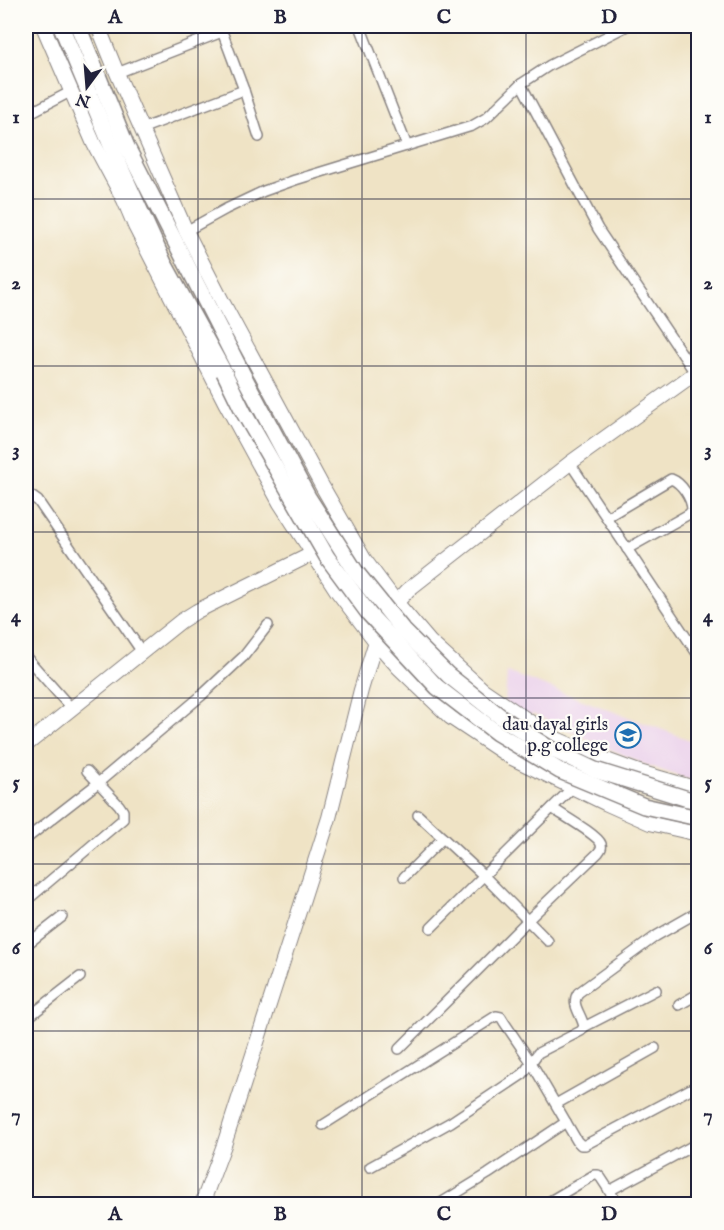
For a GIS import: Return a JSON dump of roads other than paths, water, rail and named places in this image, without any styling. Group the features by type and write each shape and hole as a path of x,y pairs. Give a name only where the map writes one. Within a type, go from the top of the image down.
{"main road":[{"path":"43,26 94,144 226,404 280,503 312,554 376,642 450,717 510,757 650,823 699,834"},
{"path":"61,26 164,263 244,413 327,557 369,614 437,687 497,733 560,771 644,806 699,818"},
{"path":"78,26 127,147 241,371 308,497 356,572 403,630 448,675 501,717 549,748 595,770 699,801"},
{"path":"99,26 186,231 223,303 364,559 396,602 430,642 482,689 552,737 639,772 699,789"},
{"path":"202,1204 224,1145 329,818 361,690 379,631 388,612 408,590 570,463 697,375"},
{"path":"26,745 168,630 197,611 312,554"}],"street":[{"path":"360,26 407,146"},
{"path":"186,231 264,191 472,126 486,118 521,84 550,65 627,26"},
{"path":"117,73 221,29 259,137"},
{"path":"521,84 597,230 697,375"},
{"path":"141,129 243,90"},
{"path":"26,115 72,92"},
{"path":"570,463 699,656"},
{"path":"607,517 671,479 678,483 691,501 692,510 688,514 627,549"},
{"path":"26,496 31,496 38,501 142,652"},
{"path":"26,839 98,783 201,696 244,656 268,625"},
{"path":"26,657 71,708"},
{"path":"26,901 123,819 123,811 119,805 87,771"},
{"path":"430,928 572,788"},
{"path":"399,1049 601,849 601,844 596,837 552,808"},
{"path":"418,815 483,875 548,941"},
{"path":"404,878 443,838"},
{"path":"584,1027 575,1005 574,998 578,993 656,936 699,912"},
{"path":"26,945 62,917"},
{"path":"26,1019 80,977"},
{"path":"370,1167 451,1122 523,1074 538,1053 656,990"},
{"path":"679,1005 699,994"},
{"path":"323,1125 496,1016 501,1017 531,1062 577,1142 581,1145 585,1145 699,1085"},
{"path":"556,1104 655,1048"},
{"path":"439,1204 566,1122"},
{"path":"609,1191 699,1143"},
{"path":"545,1204 594,1175 601,1178 618,1204"},
{"path":"689,1204 699,1200"}],"place":[{"name":"dau dayal girls p.g college","path":"628,735"}]}
